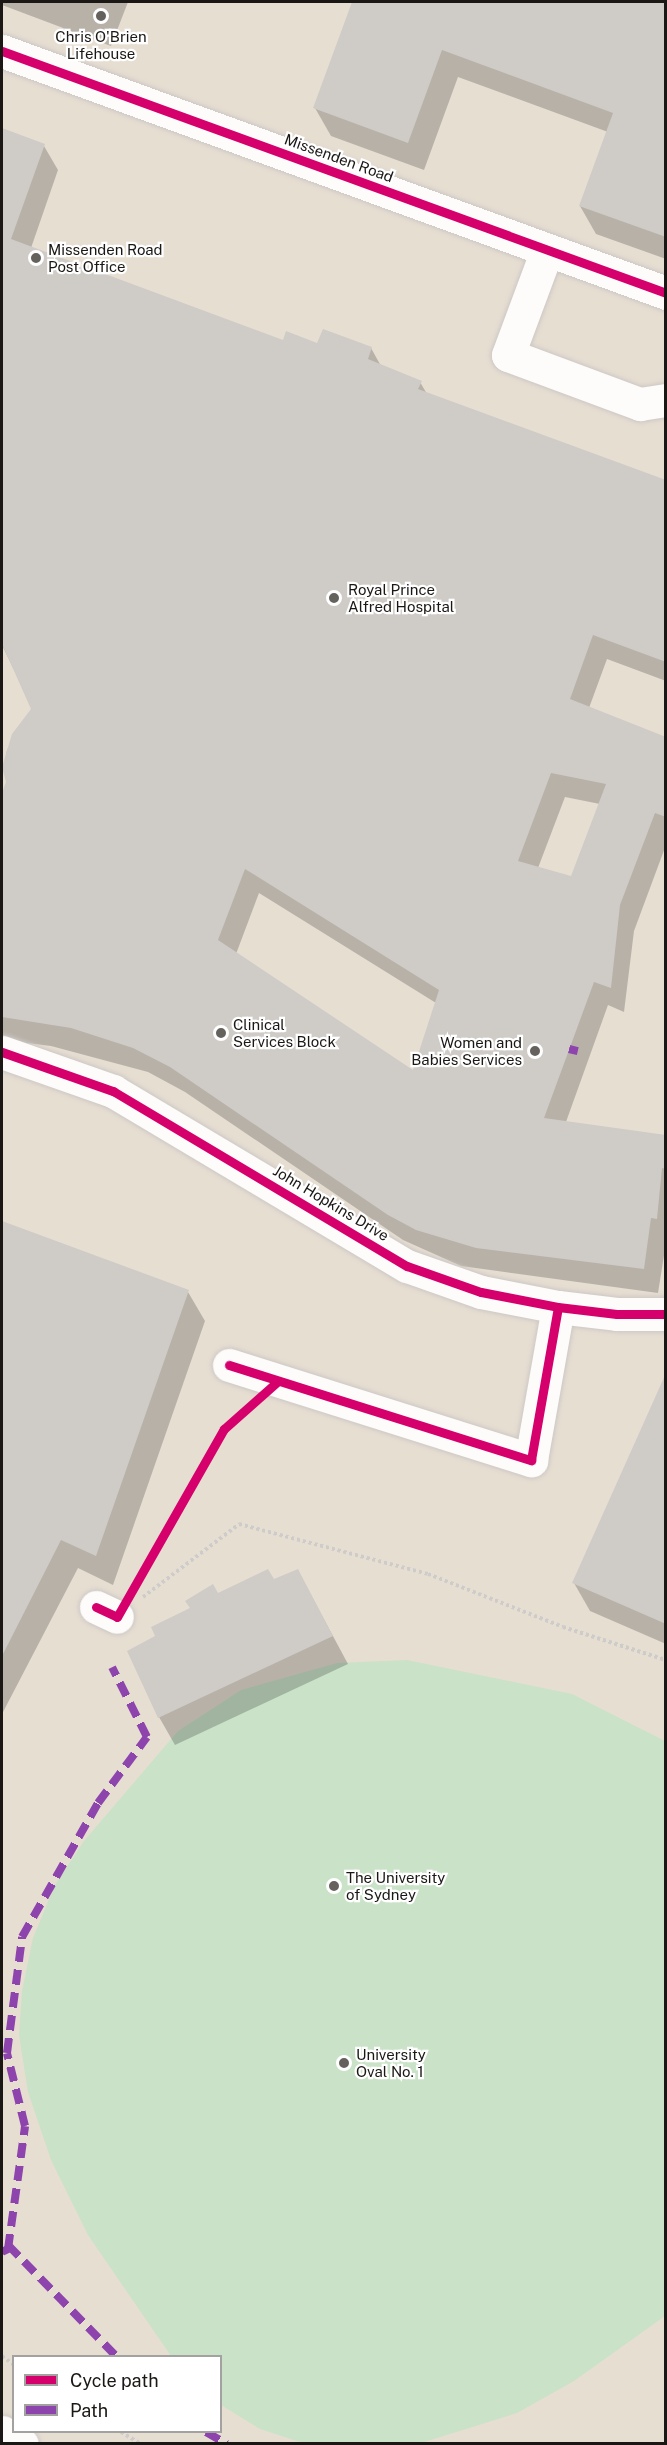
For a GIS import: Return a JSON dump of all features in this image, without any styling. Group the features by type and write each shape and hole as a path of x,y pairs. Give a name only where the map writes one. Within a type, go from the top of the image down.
{"street":[{"name":"Missenden Road","path":"2,51 666,293"},
{"path":"547,250 508,356 640,404 666,400"},
{"name":"John Hopkins Drive","path":"2,1052 113,1091 407,1266 481,1292 558,1307 617,1314 666,1314"},
{"path":"229,1365 277,1382 531,1460 558,1307"},
{"path":"2,2432 22,2444"}],"path":[{"path":"277,1382 224,1429 106,1612 239,1524 428,1574 563,1627 666,1660"},
{"path":"123,2433 141,2444"}],"shaded area":[{"path":"2,2 665,2 665,2443 2,2444"}],"green space":[{"name":"University Oval No. 1","path":"407,1660 572,1694 665,1741 665,2316 574,2381 517,2413 421,2443 303,2443 260,2429 222,2406 222,2355 170,2355 88,2235 51,2160 28,2092 19,2035 22,1991 33,1938 55,1885 84,1841 178,1731 241,1690 337,1663"}],"building":[{"path":"352,2 666,2 666,237 579,206 613,113 442,50 408,143 313,108"},
{"path":"2,128 45,144 11,239 283,340 286,331 317,343 323,329 372,347 368,359 422,381 418,389 666,480 666,662 593,635 570,699 666,737 666,817 655,813 620,905 611,988 594,982 544,1118 666,1135 666,1169 662,1168 657,1219 651,1218 644,1269 476,1248 416,1230 388,1215 170,1067 133,1048 71,1028 2,1017 2,793 6,782 2,767 12,734 31,709 2,644","holes":["551,773 606,784 571,876 518,861","245,869 439,990 413,1070 218,940"]},
{"path":"2,1221 189,1290 96,1556 61,1540 2,1656"},
{"path":"666,1373 666,1624 572,1583"},
{"path":"268,1569 274,1579 298,1569 333,1636 158,1718 127,1651 155,1636 151,1627 190,1608 185,1601 213,1584 218,1593"}],"marked path":[{"path":"569,1049 578,1051"},
{"path":"2,2252 8,2249 25,2126 7,2053 22,1937 98,1803 147,1737 112,1667"},
{"path":"8,2245 115,2355"},
{"path":"208,2433 227,2444"}],"cycle path":[{"path":"2,51 666,293"},
{"path":"2,1052 113,1091 407,1266 481,1292 558,1307 617,1314 666,1314"},
{"path":"229,1365 531,1460 558,1307"},
{"path":"96,1607 117,1617 224,1429 277,1382"}],"place":[{"name":"Chris O'Brien Lifehouse","path":"101,16"},
{"name":"Missenden Road Post Office","path":"36,258"},
{"name":"Royal Prince Alfred Hospital","path":"334,598"},
{"name":"Clinical Services Block","path":"221,1033"},
{"name":"Women and Babies Services","path":"535,1051"},
{"name":"The University of Sydney","path":"334,1886"},
{"name":"University Oval No. 1","path":"344,2063"}]}
